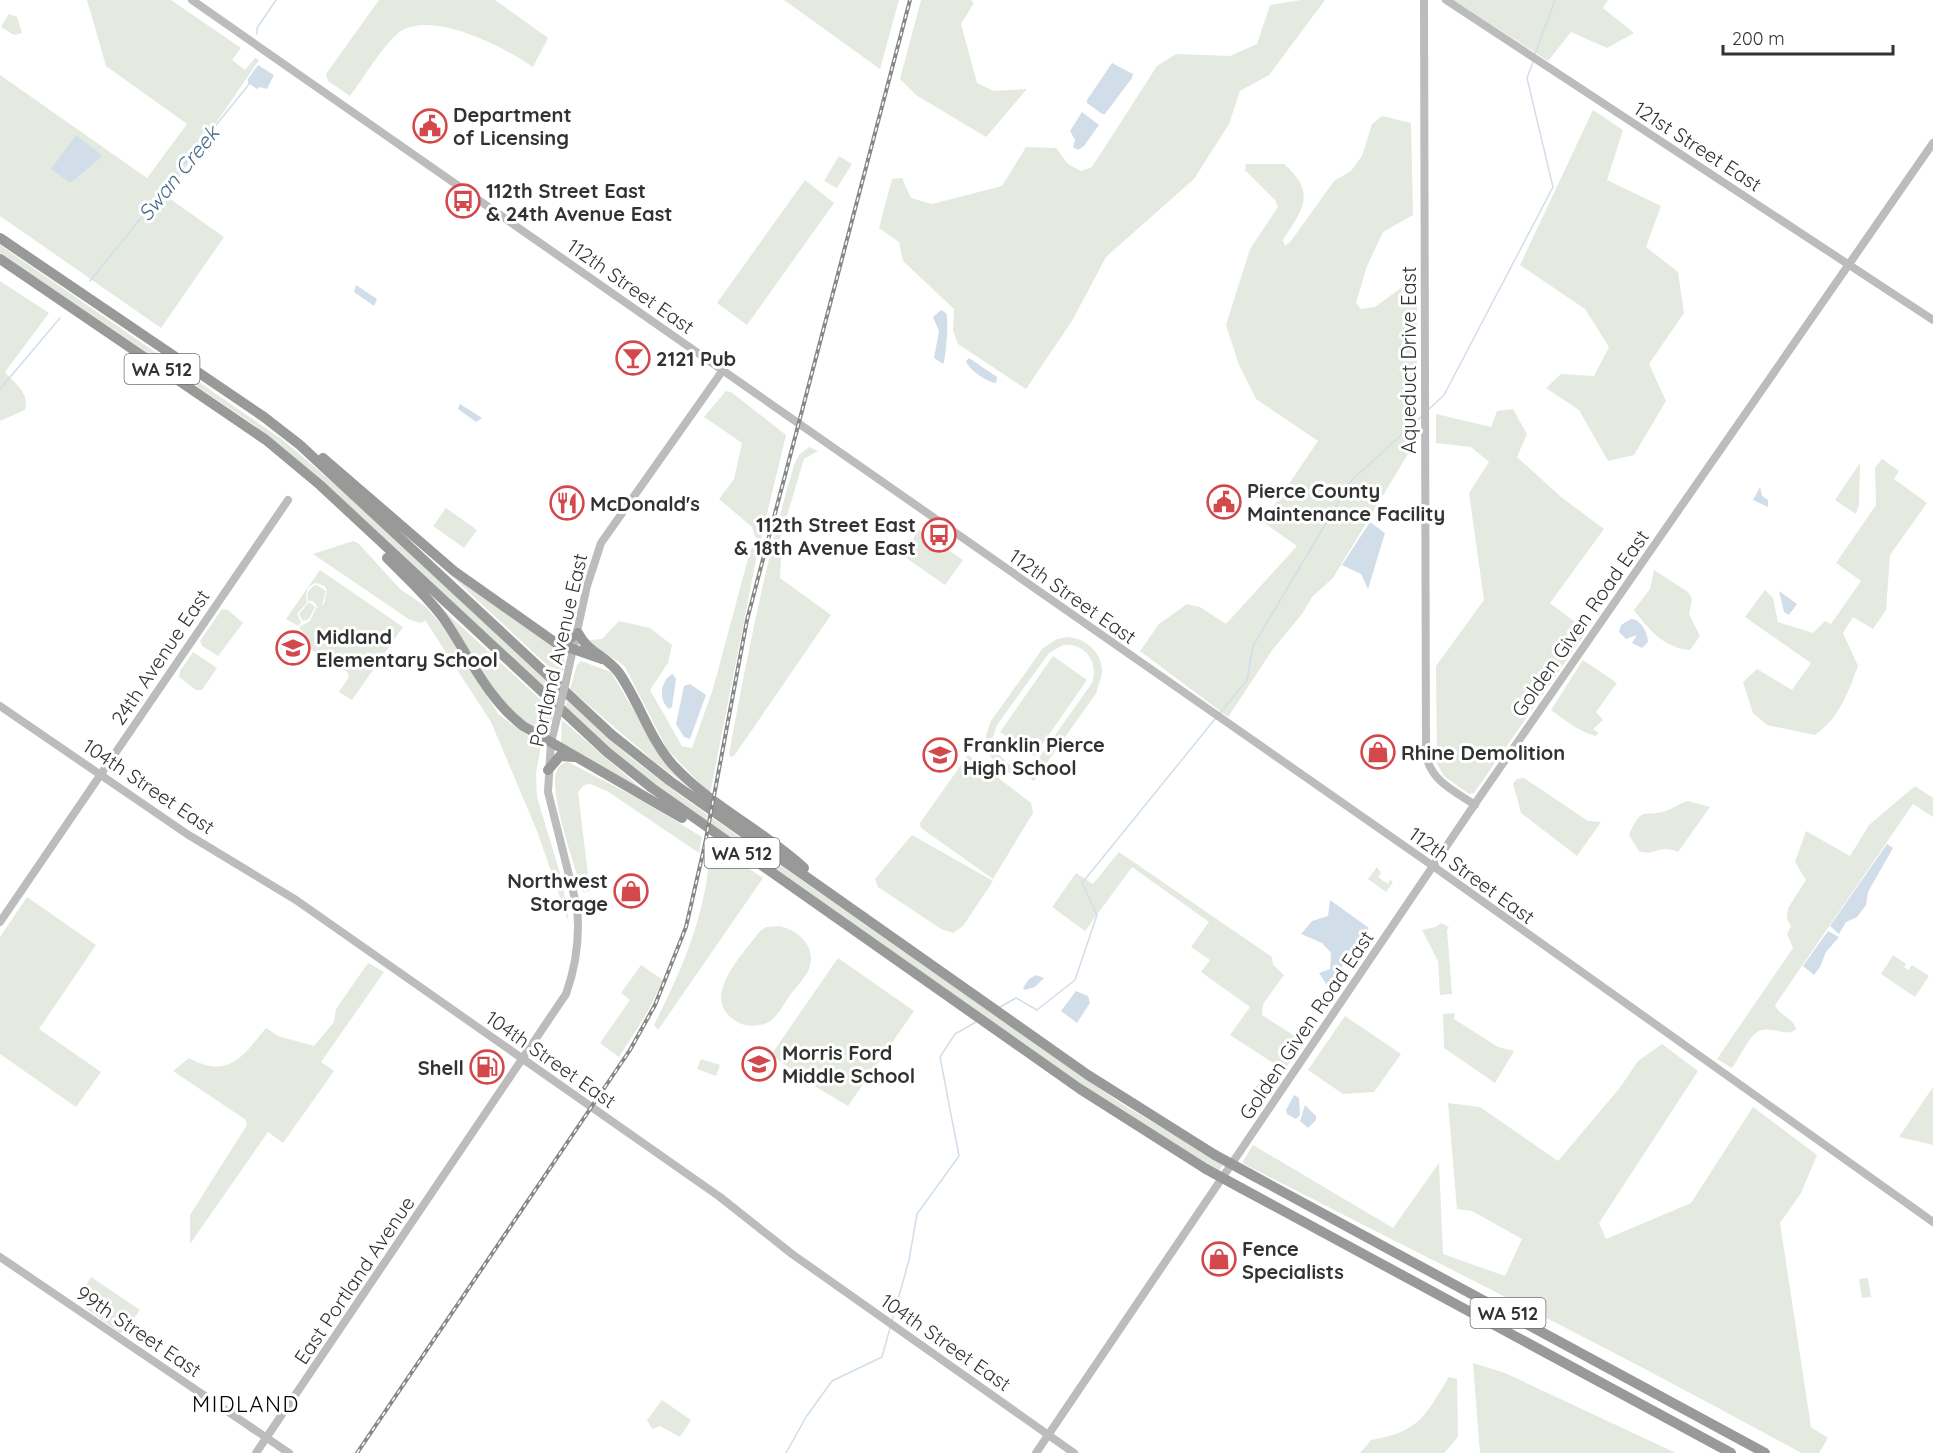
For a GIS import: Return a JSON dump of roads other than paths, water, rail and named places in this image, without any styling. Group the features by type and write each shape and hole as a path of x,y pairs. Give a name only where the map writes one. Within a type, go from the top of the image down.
{"highway":[{"name":"WA 512","path":"0,238 264,417 300,445 634,753 1097,1081 1215,1155 1765,1453"},
{"name":"WA 512","path":"0,259 251,429 320,485 607,752 652,789 1131,1124 1206,1169 1731,1453"},
{"path":"264,417 309,446 427,549 544,635 573,651 602,659"},
{"path":"320,485 442,617 498,704 523,726 678,815 783,886 828,913"},
{"path":"544,635 562,642 578,633 588,649 610,663 622,677 656,742 673,764 706,796 798,863 837,899"},
{"path":"548,770 560,756 567,755 581,759"}],"street":[{"name":"112th Street East","path":"192,0 1433,866 1933,1222"},
{"name":"Aqueduct Drive East","path":"1424,0 1426,755 1431,771 1437,779 1475,805"},
{"name":"121st Street East","path":"1446,0 1933,320"},
{"name":"Golden Given Road East","path":"1036,1453 1433,866 1933,143"},
{"name":"Portland Avenue East","path":"480,1125 566,994 576,960 577,907 548,792 548,770 551,742 593,565 602,540 723,370"},
{"name":"24th Avenue East","path":"0,922 288,500"},
{"name":"104th Street East","path":"0,706 187,834 296,900 720,1197 792,1254 1074,1453"},
{"name":"East Portland Avenue","path":"256,1453 480,1125"},
{"name":"99th Street East","path":"0,1257 289,1453"}],"waterway":[{"name":"Swan Creek","path":"257,34 257,28 276,0"},
{"path":"1535,54 1555,0"},
{"path":"1429,409 1444,395 1553,187 1527,78 1533,62"},
{"name":"Swan Creek","path":"90,281 250,83"},
{"name":"Swan Creek","path":"0,389 60,318"},
{"path":"1220,713 1247,680 1253,646 1351,481 1421,417"},
{"path":"1000,1007 1016,998 1037,1010 1075,980 1097,915 1082,883 1215,719"},
{"path":"892,1321 909,1260 917,1214 959,1156 940,1057 955,1034 976,1022"},
{"path":"786,1453 806,1417 832,1381 882,1357 890,1328"}],"railway":[{"path":"357,1453 630,1050 655,1005 686,927 705,844 747,620 910,0"}],"place":[{"name":"Department of Licensing","path":"430,126"},
{"name":"112th Street East & 24th Avenue East","path":"463,201"},
{"name":"2121 Pub","path":"633,358"},
{"name":"Pierce County Maintenance Facility","path":"1224,502"},
{"name":"McDonald's","path":"567,503"},
{"name":"112th Street East & 18th Avenue East","path":"939,535"},
{"name":"Midland Elementary School","path":"293,648"},
{"name":"Rhine Demolition","path":"1378,752"},
{"name":"Franklin Pierce High School","path":"940,755"},
{"name":"Northwest Storage","path":"631,891"},
{"name":"Morris Ford Middle School","path":"759,1064"},
{"name":"Shell","path":"487,1067"},
{"name":"Fence Specialists","path":"1219,1259"}],"district":[{"name":"MIDLAND","path":"246,1404"}]}
